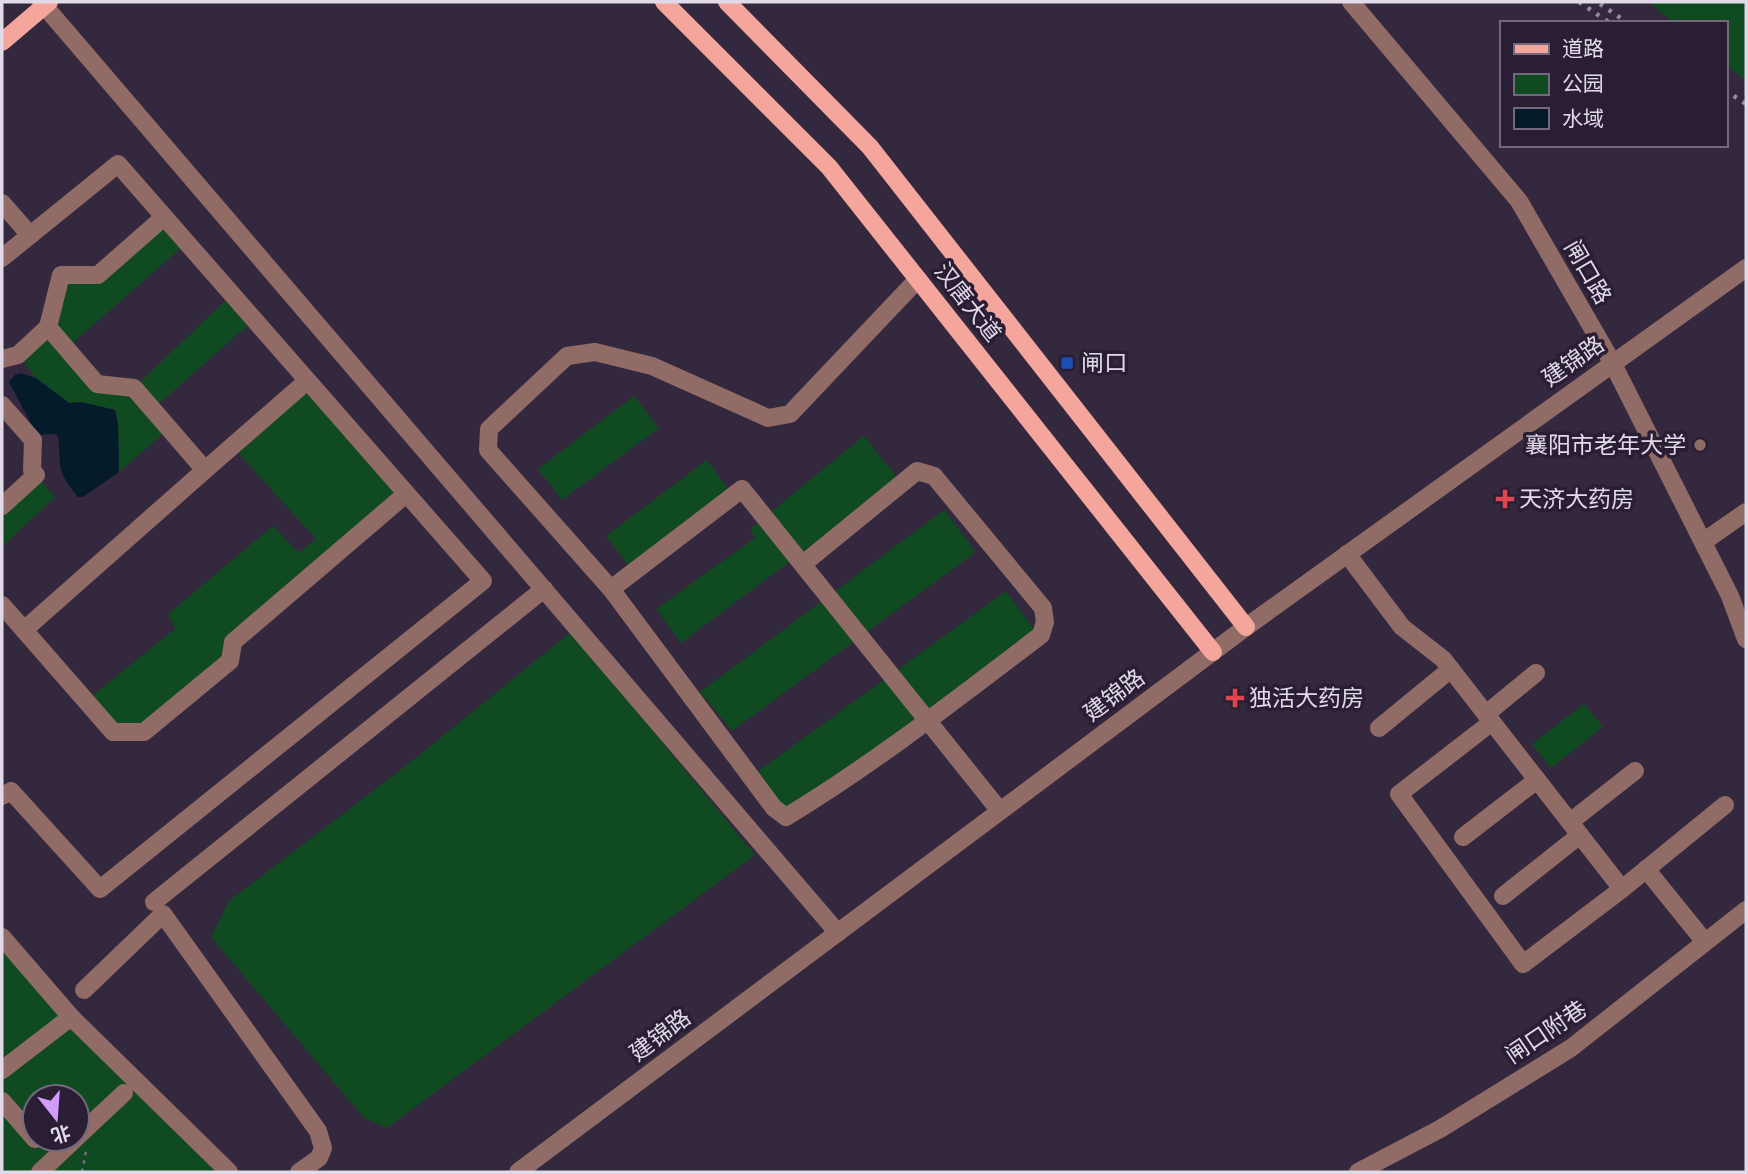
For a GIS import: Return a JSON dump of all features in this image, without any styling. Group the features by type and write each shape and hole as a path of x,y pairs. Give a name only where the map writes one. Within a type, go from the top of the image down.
{"main road":[{"name":"汉唐大道","path":"664,2 829,167 1213,652"},
{"name":"汉唐大道","path":"727,2 870,147 1246,627"},
{"path":"2,41 45,3"}],"street":[{"name":"闸口路","path":"1352,2 1519,201 1612,362 1703,542 1746,639"},
{"path":"45,3 838,933"},
{"path":"2,258 118,164 483,581 100,888 11,791 2,796"},
{"path":"2,203 30,235"},
{"path":"2,359 18,355 48,327 61,275 98,275 164,217"},
{"name":"建锦路","path":"518,1172 1246,627 1746,268"},
{"path":"803,564 917,471 934,476 1043,608 1045,622 1041,635 928,721 834,788 786,817 774,808 611,589 488,450 489,429 567,356 595,352 652,366 768,418 790,414 918,279"},
{"path":"48,327 97,384 134,388 205,470"},
{"path":"24,630 307,381"},
{"path":"2,405 33,440 32,470 36,475 2,506"},
{"path":"611,589 742,489 1000,811"},
{"path":"2,605 113,732 144,732 230,661 233,642 406,494"},
{"path":"1703,542 1746,512"},
{"path":"1347,554 1402,627 1443,659 1622,889"},
{"path":"154,902 544,589"},
{"path":"1379,728 1451,669"},
{"path":"1536,673 1489,718 1399,794 1523,964 1622,889 1725,805"},
{"path":"1503,895 1635,771"},
{"path":"1463,836 1537,780"},
{"path":"1646,869 1705,942"},
{"name":"闸口附巷","path":"1358,1172 1440,1129 1571,1048 1746,910"},
{"path":"84,990 163,914 318,1131 323,1149 319,1158 299,1172"},
{"path":"2,937 71,1017 229,1172"},
{"path":"2,1070 71,1017"},
{"path":"91,1124 124,1093"},
{"path":"2,1101 21,1123"},
{"path":"47,1153 53,1160"},
{"path":"40,1172 60,1153"}],"green space":[{"path":"1649,2 1746,2 1746,81 1727,66 1727,21 1672,21"},
{"path":"164,217 187,243 67,348 97,384 134,388 232,294 254,320 153,409 169,429 119,472 115,410 81,402 69,403 36,378 18,355 48,327 61,275 98,275"},
{"path":"307,381 406,494 233,642 230,661 144,732 113,732 86,701 176,628 167,615 273,526 299,553 316,539 232,446"},
{"path":"634,396 659,428 562,500 538,469"},
{"path":"864,436 899,480 681,643 656,609 755,538 750,529"},
{"path":"707,460 728,489 628,565 606,536"},
{"path":"36,475 55,497 2,547 2,506"},
{"path":"944,510 976,552 732,731 700,692"},
{"path":"1006,591 1036,632 787,812 757,772"},
{"path":"571,632 755,855 387,1128 364,1118 211,937 229,901 403,768"},
{"path":"1584,704 1603,727 1551,768 1532,744"},
{"path":"2,937 229,1172 2,1172"}],"water":[{"path":"21,373 36,378 69,403 81,402 115,410 119,472 83,497 78,497 63,474 58,437 55,434 37,435 9,382"}],"railway":[{"path":"1579,2 1607,21"},
{"path":"1600,4 1625,21"},
{"path":"1727,91 1746,104"}],"place":[{"name":"闸口","path":"1067,363"},
{"name":"襄阳市老年大学","path":"1700,445"},
{"name":"天济大药房","path":"1505,499"},
{"name":"独活大药房","path":"1235,698"}]}
